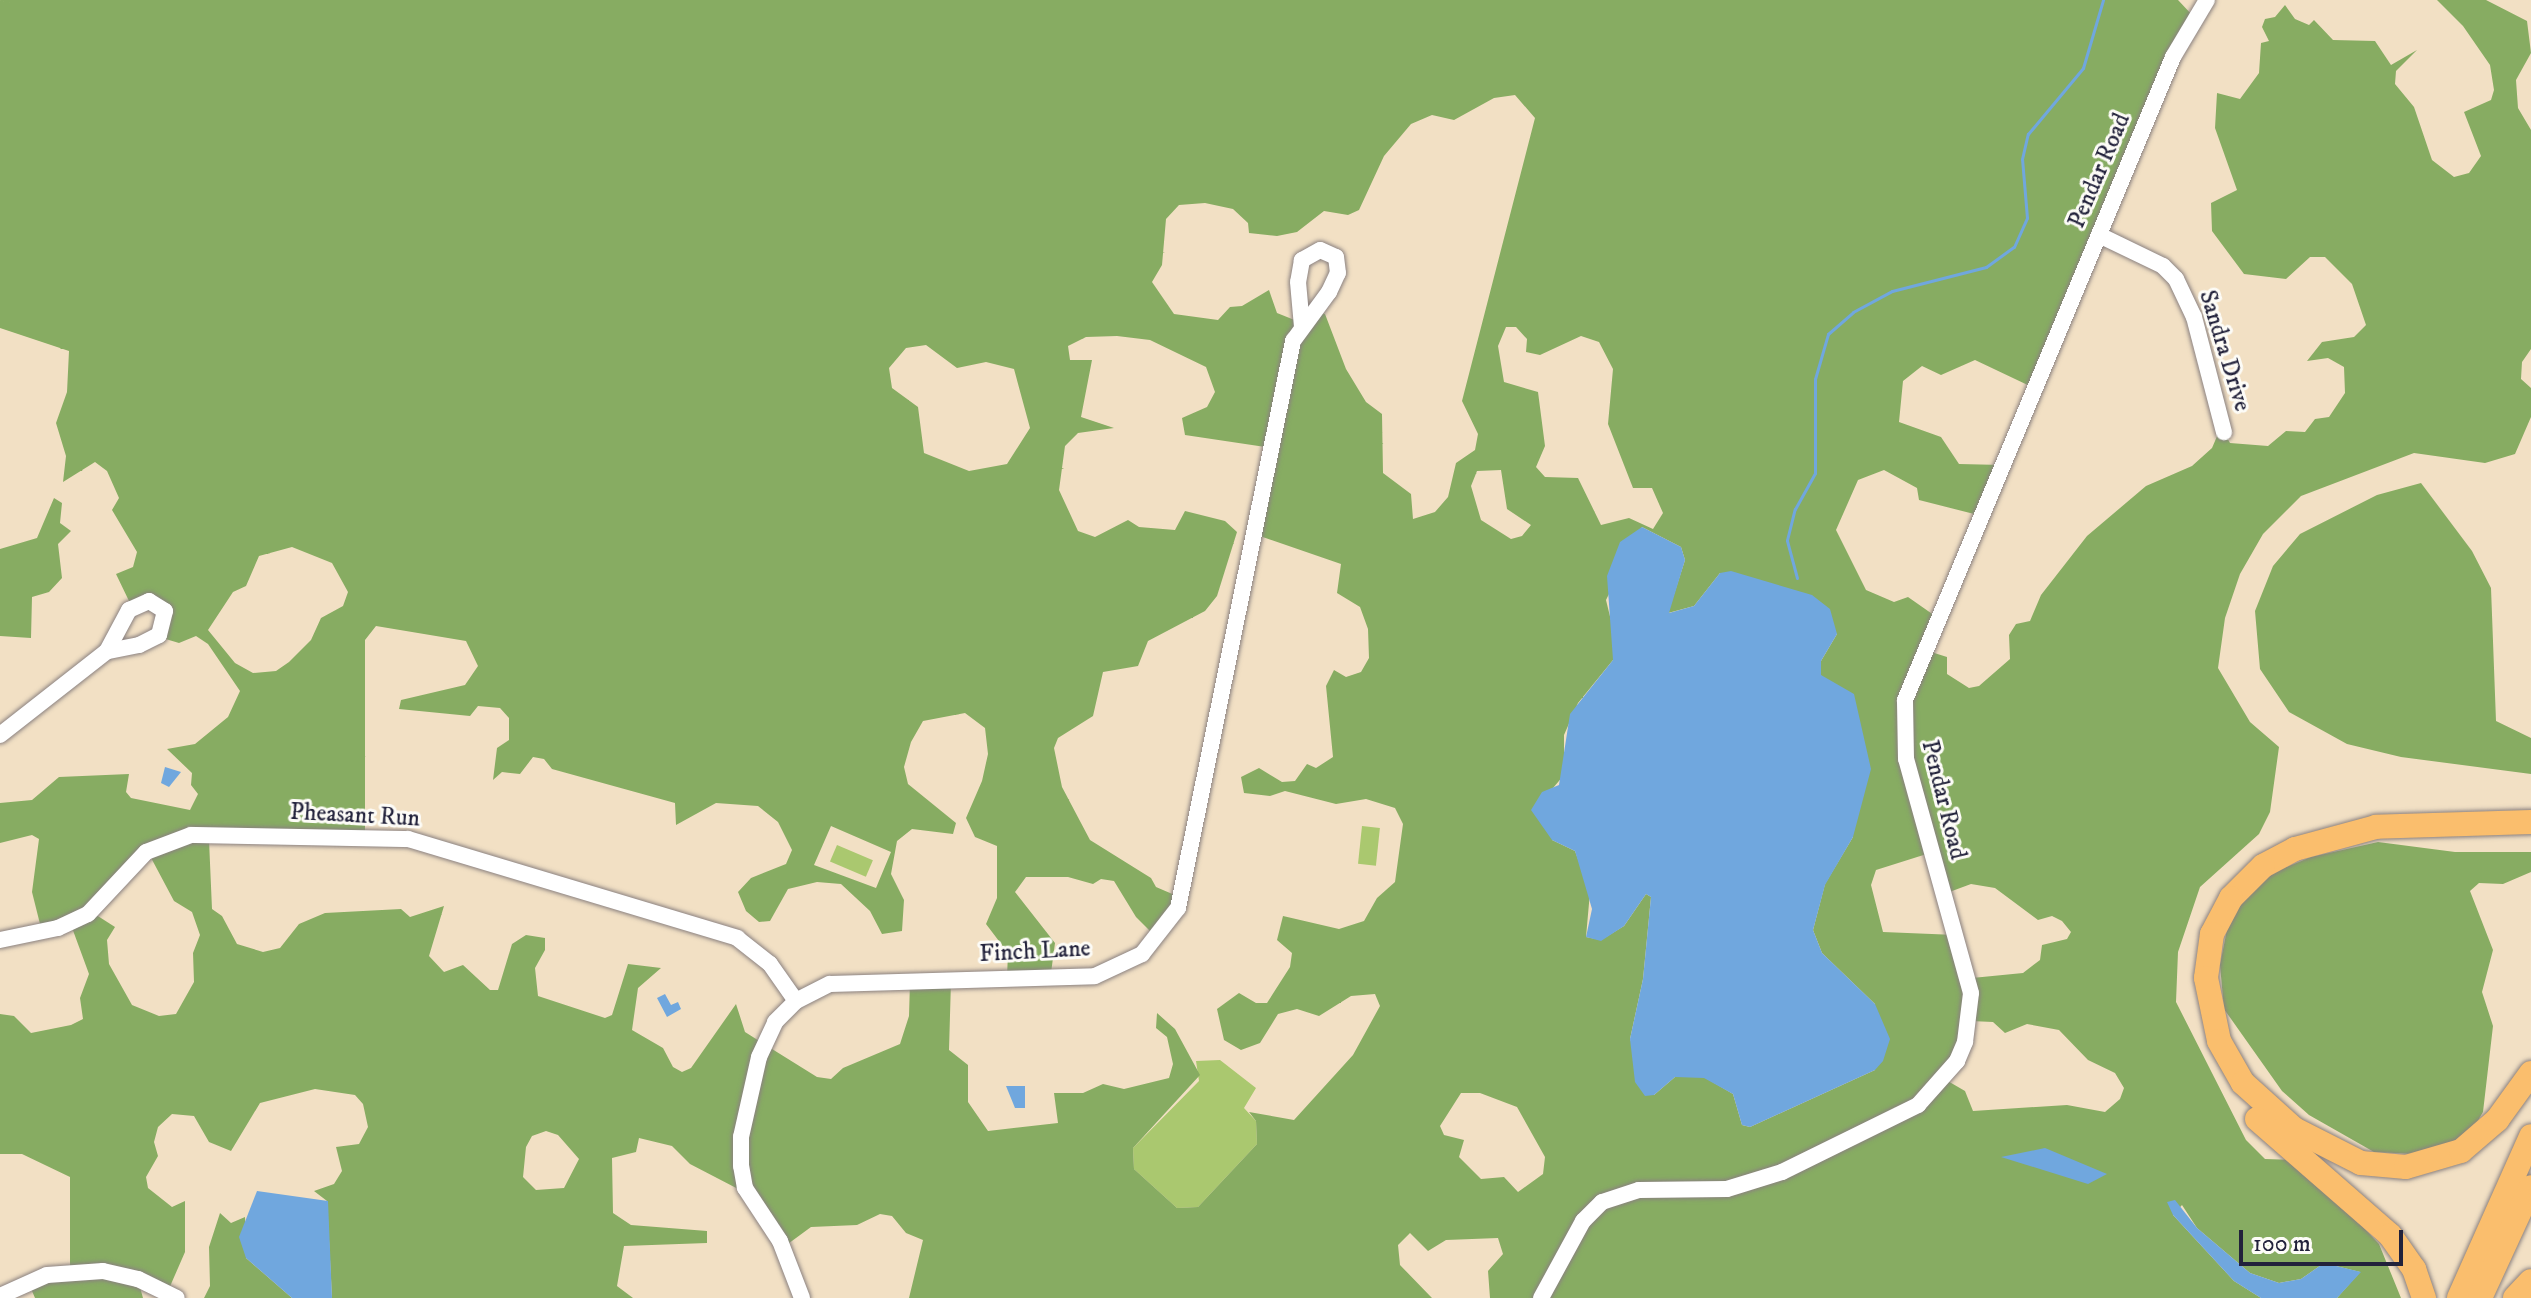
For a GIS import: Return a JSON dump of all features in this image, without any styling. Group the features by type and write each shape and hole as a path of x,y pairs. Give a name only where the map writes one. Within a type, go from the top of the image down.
{"highway":[{"path":"2424,1298 2398,1244 2260,1121 2218,1070 2195,1005 2196,941 2229,879 2259,854 2300,834 2380,813 2531,810"},
{"path":"2531,822 2376,827 2295,849 2263,866 2231,898 2212,934 2206,978 2219,1041 2243,1083 2294,1129 2361,1163 2406,1167 2461,1151 2497,1120 2531,1073"},
{"path":"2459,1298 2531,1136"},
{"path":"2480,1298 2531,1187"},
{"path":"2515,1298 2531,1281"}],"street":[{"name":"Pendar Road","path":"1541,1298 1583,1221 1602,1202 1639,1190 1727,1189 1782,1172 1918,1105 1957,1061 1965,1042 1971,993 1916,805 1902,714 2173,57 2207,0"},
{"name":"Sandra Drive","path":"2099,235 2163,266 2176,279 2194,317 2224,432"},
{"name":"Finch Lane","path":"802,1298 780,1241 745,1188 741,1137 759,1057 775,1022 796,1001 830,984 1095,976 1142,954 1178,908 1293,341 1302,327"},
{"path":"0,735 107,651"},
{"name":"Pheasant Run","path":"0,940 58,928 88,914 146,852 191,835 408,839 737,938 770,964 796,1001"},
{"path":"0,1296 47,1275 103,1271 138,1279 177,1298"}],"green space":[{"path":"0,0 2178,0 2194,17 2034,388 1975,360 1941,375 1922,366 1903,381 1899,422 1941,437 1959,464 2002,465 1978,515 1919,500 1917,488 1884,470 1858,480 1836,530 1866,590 1894,602 1908,597 1938,618 1928,651 1947,657 1947,674 1969,688 1979,686 2010,659 2009,635 2016,624 2030,621 2041,595 2087,536 2146,486 2192,466 2212,448 2221,427 2230,443 2268,446 2286,431 2305,432 2315,419 2329,417 2345,393 2344,367 2328,358 2307,361 2322,342 2354,337 2366,325 2352,284 2325,257 2310,257 2286,279 2244,274 2212,231 2211,203 2237,190 2215,128 2217,93 2240,99 2259,73 2261,43 2269,41 2262,27 2265,19 2275,17 2285,5 2295,19 2309,25 2314,20 2333,40 2375,41 2391,65 2417,50 2396,71 2395,84 2414,107 2432,160 2454,177 2469,173 2481,156 2464,112 2491,100 2494,90 2490,65 2463,26 2437,0 2486,0 2527,21 2531,53 2516,80 2518,108 2531,130 2531,349 2522,362 2521,379 2531,388 2531,417 2515,454 2485,463 2414,453 2301,496 2263,534 2240,574 2225,618 2218,668 2250,722 2279,747 2270,812 2259,834 2200,887 2178,952 2176,1002 2246,1140 2265,1159 2293,1160 2329,1191 2379,1244 2401,1298 2337,1298 2360,1272 2324,1263 2301,1279 2279,1283 2250,1273 2197,1228 2182,1205 2173,1215 2234,1281 2261,1298 1490,1298 1488,1271 1503,1254 1498,1238 1446,1240 1428,1251 1410,1233 1398,1245 1400,1265 1432,1298 909,1298 923,1240 906,1233 892,1216 880,1214 857,1225 811,1227 781,1249 742,1191 690,1164 672,1146 639,1138 636,1152 612,1158 613,1213 631,1225 707,1231 707,1243 624,1246 617,1286 633,1298 332,1298 327,1201 314,1191 334,1184 342,1171 336,1147 359,1144 368,1127 363,1104 355,1095 315,1089 260,1103 231,1151 209,1142 194,1116 172,1114 158,1127 154,1142 158,1156 146,1177 148,1188 172,1207 185,1201 185,1252 168,1291 138,1280 143,1298 35,1298 29,1284 70,1269 70,1177 22,1154 0,1154 0,1014 14,1016 31,1033 71,1025 83,1019 80,998 89,974 71,925 41,928 32,892 39,839 32,835 0,843 0,803 32,800 59,777 129,774 126,792 131,798 190,810 198,794 191,785 192,773 167,749 195,744 228,717 240,691 208,644 196,636 179,643 159,637 158,615 129,601 116,574 133,567 137,552 112,510 119,498 107,471 95,462 63,482 66,456 56,423 67,392 69,351 0,328","holes":["1515,95 1535,118 1462,401 1478,434 1475,450 1456,463 1448,497 1435,512 1413,519 1411,494 1383,473 1382,414 1366,402 1346,369 1325,314 1317,312 1297,321 1277,313 1269,290 1242,306 1230,307 1218,320 1174,314 1152,282 1162,265 1166,219 1179,205 1205,203 1233,209 1248,223 1249,233 1277,236 1297,232 1324,211 1348,215 1359,210 1384,156 1411,124 1432,115 1454,120 1494,98","1506,327 1516,327 1527,339 1526,352 1540,355 1581,336 1599,342 1613,369 1608,424 1633,488 1652,488 1663,513 1653,529 1629,518 1601,525 1578,478 1545,477 1536,467 1545,446 1538,392 1504,382 1498,346","1117,336 1150,340 1206,367 1215,392 1207,407 1182,418 1185,435 1272,448 1257,535 1341,564 1337,593 1360,607 1368,629 1369,658 1361,672 1346,677 1334,670 1326,686 1333,757 1316,768 1307,764 1295,781 1282,782 1259,768 1241,777 1244,793 1270,796 1285,791 1336,804 1366,799 1395,808 1403,824 1395,882 1377,898 1364,921 1339,929 1283,916 1277,940 1292,953 1290,967 1267,1003 1256,1003 1239,993 1217,1009 1224,1040 1241,1050 1260,1043 1278,1014 1297,1009 1319,1016 1351,996 1375,994 1380,1006 1353,1055 1294,1120 1249,1112 1256,1121 1257,1144 1198,1207 1177,1208 1134,1169 1133,1148 1200,1075 1175,1029 1157,1013 1156,1028 1167,1037 1173,1064 1169,1078 1124,1089 1103,1084 1083,1093 1054,1093 1058,1123 988,1131 968,1102 968,1065 949,1050 951,981 910,982 909,1016 900,1044 843,1068 831,1079 817,1077 745,1032 736,1004 691,1068 682,1072 673,1067 663,1048 632,1030 638,988 661,968 628,964 612,1015 605,1018 538,996 535,968 545,950 545,938 526,935 512,944 498,990 490,990 463,965 444,972 429,956 444,906 410,917 401,909 325,913 299,924 280,948 263,952 237,944 222,916 212,909 209,840 365,834 365,640 376,626 466,641 478,666 465,685 401,700 399,709 470,716 478,706 500,708 509,718 509,740 497,748 493,780 502,772 520,774 533,757 544,759 552,769 675,803 676,825 716,803 758,806 778,822 792,850 786,864 751,878 738,892 746,911 759,922 770,921 788,889 817,882 841,884 870,911 882,934 902,931 904,900 891,874 897,841 912,829 953,834 956,823 908,784 904,767 911,742 923,721 965,713 985,728 988,754 982,781 966,818 975,837 997,846 997,898 986,924 1008,953 1007,977 1051,973 1055,943 1015,892 1026,877 1068,877 1093,884 1101,879 1114,881 1136,917 1154,935 1177,896 1156,887 1151,878 1090,840 1062,787 1054,748 1058,738 1093,716 1103,672 1138,666 1148,641 1205,611 1217,596 1237,532 1225,521 1185,511 1175,530 1139,527 1128,520 1095,537 1078,531 1059,490 1065,446 1078,433 1114,428 1081,417 1092,360 1070,360 1068,346 1086,337","926,345 957,368 986,362 1014,369 1030,428 1007,464 969,471 924,453 918,407 892,388 889,368 906,348","1501,470 1507,509 1531,525 1522,536 1511,539 1481,520 1471,486 1477,471","1642,527 1681,547 1685,560 1668,613 1694,606 1720,573 1837,634 1821,661 1821,675 1853,837 1825,884 1813,930 1822,953 1875,1004 1875,1070 1750,1127 1742,1125 1733,1094 1704,1077 1675,1077 1654,1095 1630,1039 1643,979 1651,897 1646,894 1624,926 1601,940 1586,937 1590,892 1575,851 1552,840 1553,788 1564,775 1564,735 1578,703 1613,660 1616,641 1606,600","292,547 332,563 348,592 343,606 321,618 311,640 289,662 276,671 253,673 235,663 208,630 233,592 246,586 259,556","831,826 891,852 876,888 814,865","1933,852 1944,894 1971,884 1995,888 2038,920 2052,916 2062,921 2071,932 2067,939 2042,945 2040,960 2023,973 1972,978 1956,935 1883,932 1871,885 1876,870","149,854 174,901 192,912 200,935 193,953 194,982 176,1014 159,1016 132,1005 109,964 107,940 115,927 90,911","1971,1021 1993,1022 2005,1033 2027,1024 2059,1030 2088,1060 2115,1073 2124,1088 2120,1099 2105,1112 2067,1105 1973,1111 1965,1091 1946,1080","1461,1093 1480,1093 1517,1107 1545,1157 1543,1174 1518,1192 1504,1177 1481,1179 1459,1157 1464,1140 1444,1135 1440,1126","546,1131 558,1135 579,1159 564,1188 536,1190 523,1177 526,1147 532,1136"]},
{"path":"2421,483 2472,551 2491,588 2496,721 2531,738 2531,774 2401,757 2347,744 2289,712 2260,669 2255,611 2273,566 2300,534 2377,495"},
{"path":"54,498 62,503 60,523 71,531 58,544 62,578 49,592 32,597 31,638 0,636 0,549 37,538"},
{"path":"1362,826 1380,828 1376,866 1358,864"},
{"path":"2378,842 2455,852 2531,852 2531,872 2503,884 2479,883 2470,891 2493,950 2482,992 2493,1026 2483,1112 2471,1132 2435,1155 2374,1152 2309,1115 2282,1091 2224,1009 2220,965 2230,914 2274,872 2311,857"},
{"path":"837,845 873,860 866,877 830,862"},
{"path":"1220,1060 1256,1088 1244,1108 1256,1121 1257,1144 1198,1207 1177,1208 1134,1169 1133,1148 1199,1081 1196,1061"},
{"path":"220,1213 231,1223 245,1217 246,1258 292,1298 204,1298 210,1286 209,1247"}],"water":[{"path":"1642,527 1681,547 1685,560 1669,613 1694,606 1720,573 1731,571 1812,595 1830,609 1837,634 1821,661 1821,675 1854,694 1871,769 1853,837 1825,885 1813,930 1822,953 1875,1004 1890,1039 1883,1061 1875,1070 1750,1127 1742,1125 1733,1094 1704,1078 1675,1077 1654,1095 1645,1096 1635,1082 1630,1039 1643,979 1651,897 1646,894 1624,926 1601,941 1586,937 1592,909 1575,851 1552,840 1531,810 1542,792 1559,785 1570,714 1613,660 1607,576 1620,542"},
{"path":"165,767 181,772 169,787 161,783"},
{"path":"665,994 671,1005 678,1002 681,1009 667,1017 657,998"},
{"path":"1006,1086 1025,1086 1025,1108 1015,1108"},
{"path":"2045,1148 2107,1174 2088,1184 2001,1157"},
{"path":"257,1191 328,1201 332,1298 292,1298 246,1258 239,1237"},
{"path":"2175,1200 2197,1228 2250,1273 2279,1283 2301,1279 2324,1263 2361,1272 2337,1298 2261,1298 2234,1281 2173,1215 2167,1202"}],"waterway":[{"path":"1797,578 1787,540 1795,509 1815,473 1815,379 1828,334 1853,312 1892,291 1986,267 2014,247 2027,218 2022,159 2028,134 2083,68 2103,0"}]}
